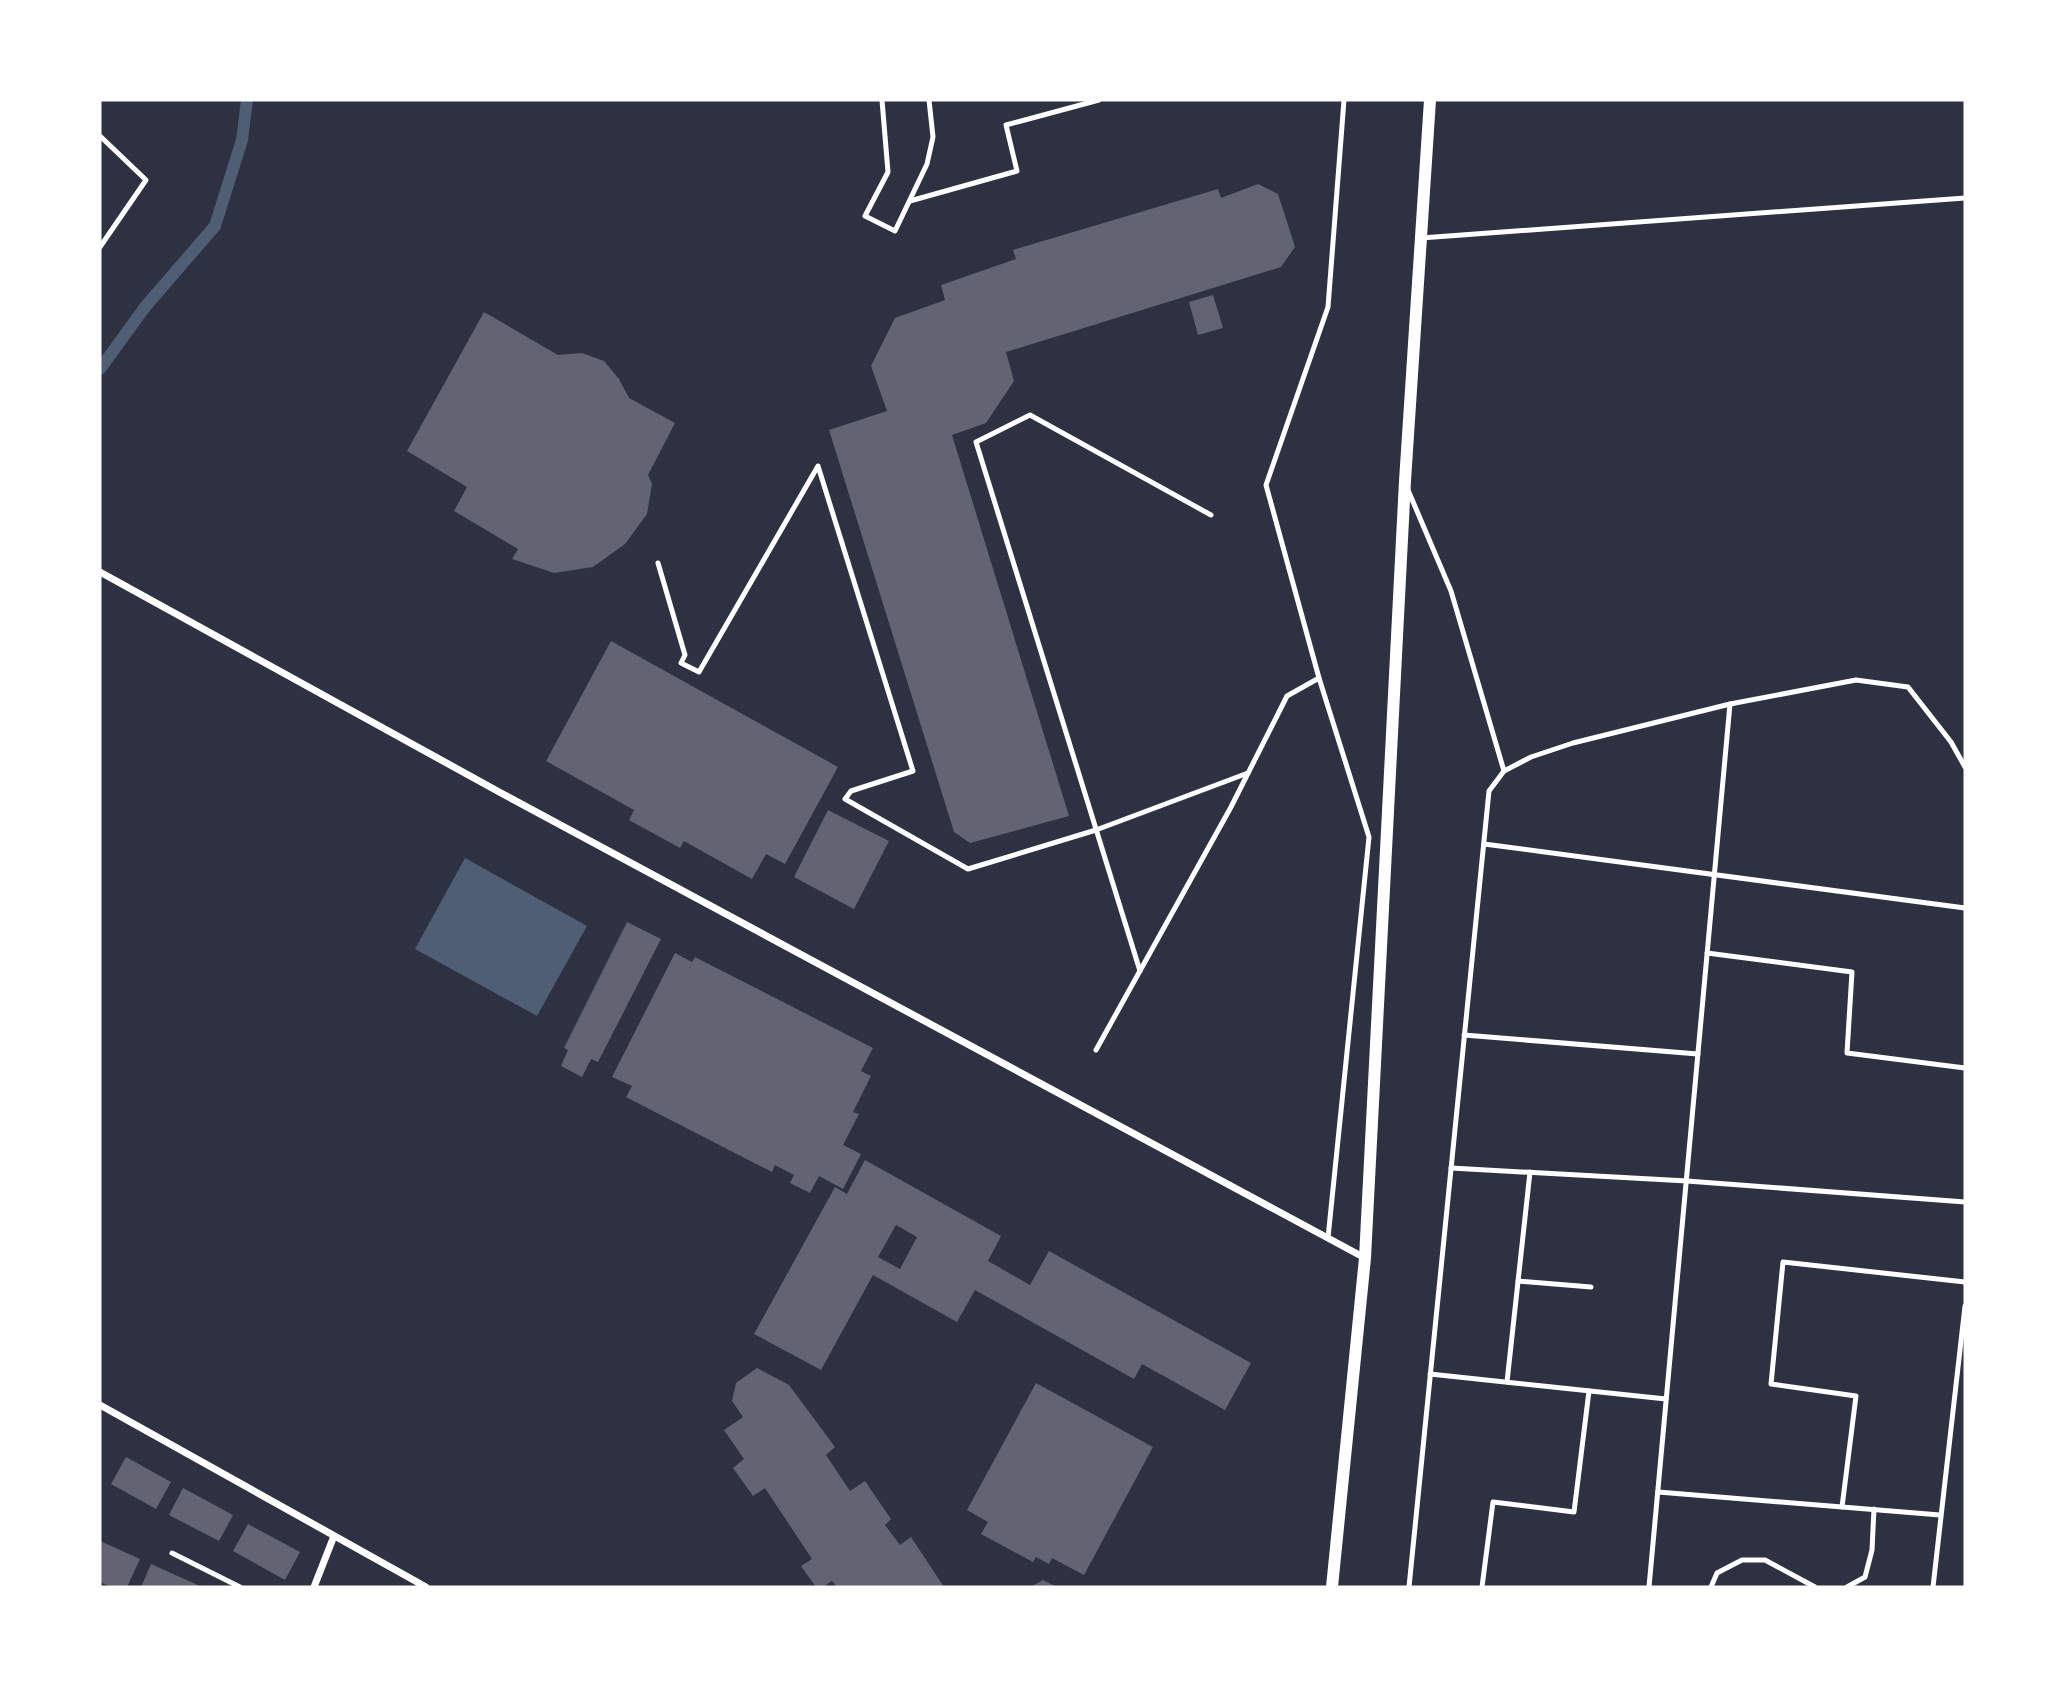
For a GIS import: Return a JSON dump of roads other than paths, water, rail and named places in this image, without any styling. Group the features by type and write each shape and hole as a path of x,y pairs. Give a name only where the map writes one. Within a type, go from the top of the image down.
{"street":[{"path":"1332,1587 1365,1258 1405,481 1430,100"},
{"path":"100,572 513,800 1365,1258"},
{"path":"100,1405 426,1587"},
{"path":"314,1587 334,1536"}],"lane":[{"path":"882,100 888,172 865,216 895,231 928,164 933,137 929,100"},
{"path":"910,201 1017,171 1006,125 1099,100"},
{"path":"1328,1238 1369,837 1319,678 1266,485 1328,307 1344,100"},
{"path":"100,136 146,180 100,247"},
{"path":"1421,238 1965,198"},
{"path":"1140,971 976,442 1030,415 1211,515"},
{"path":"659,564 685,655 681,663 699,672 818,466 913,771 851,791 845,799 968,869 1096,830 1248,773"},
{"path":"1405,481 1451,591 1504,771"},
{"path":"1096,1050 1248,773 1287,696 1319,678"},
{"path":"1409,1587 1489,791 1504,771 1531,757 1573,743 1730,704 1856,680 1908,687 1951,742 1965,767"},
{"path":"1649,1587 1730,704"},
{"path":"1484,844 1965,908"},
{"path":"1707,953 1852,972 1847,1053 1965,1068"},
{"path":"1464,1035 1698,1054"},
{"path":"1451,1168 1687,1181 1965,1202"},
{"path":"1507,1382 1530,1172"},
{"path":"1842,1507 1856,1396 1771,1384 1783,1262 1965,1282"},
{"path":"1518,1281 1591,1287"},
{"path":"1933,1587 1965,1306"},
{"path":"1430,1374 1666,1399"},
{"path":"1482,1587 1493,1502 1574,1512 1589,1391"},
{"path":"1657,1492 1940,1515"},
{"path":"1847,1587 1865,1577 1872,1550 1874,1509"},
{"path":"172,1553 240,1587"},
{"path":"1711,1587 1717,1573 1742,1559 1765,1560 1815,1587"}],"water":[{"path":"465,858 587,926 537,1016 415,949"}],"waterway":[{"path":"100,369 145,307 215,226 242,140 247,100"}]}
